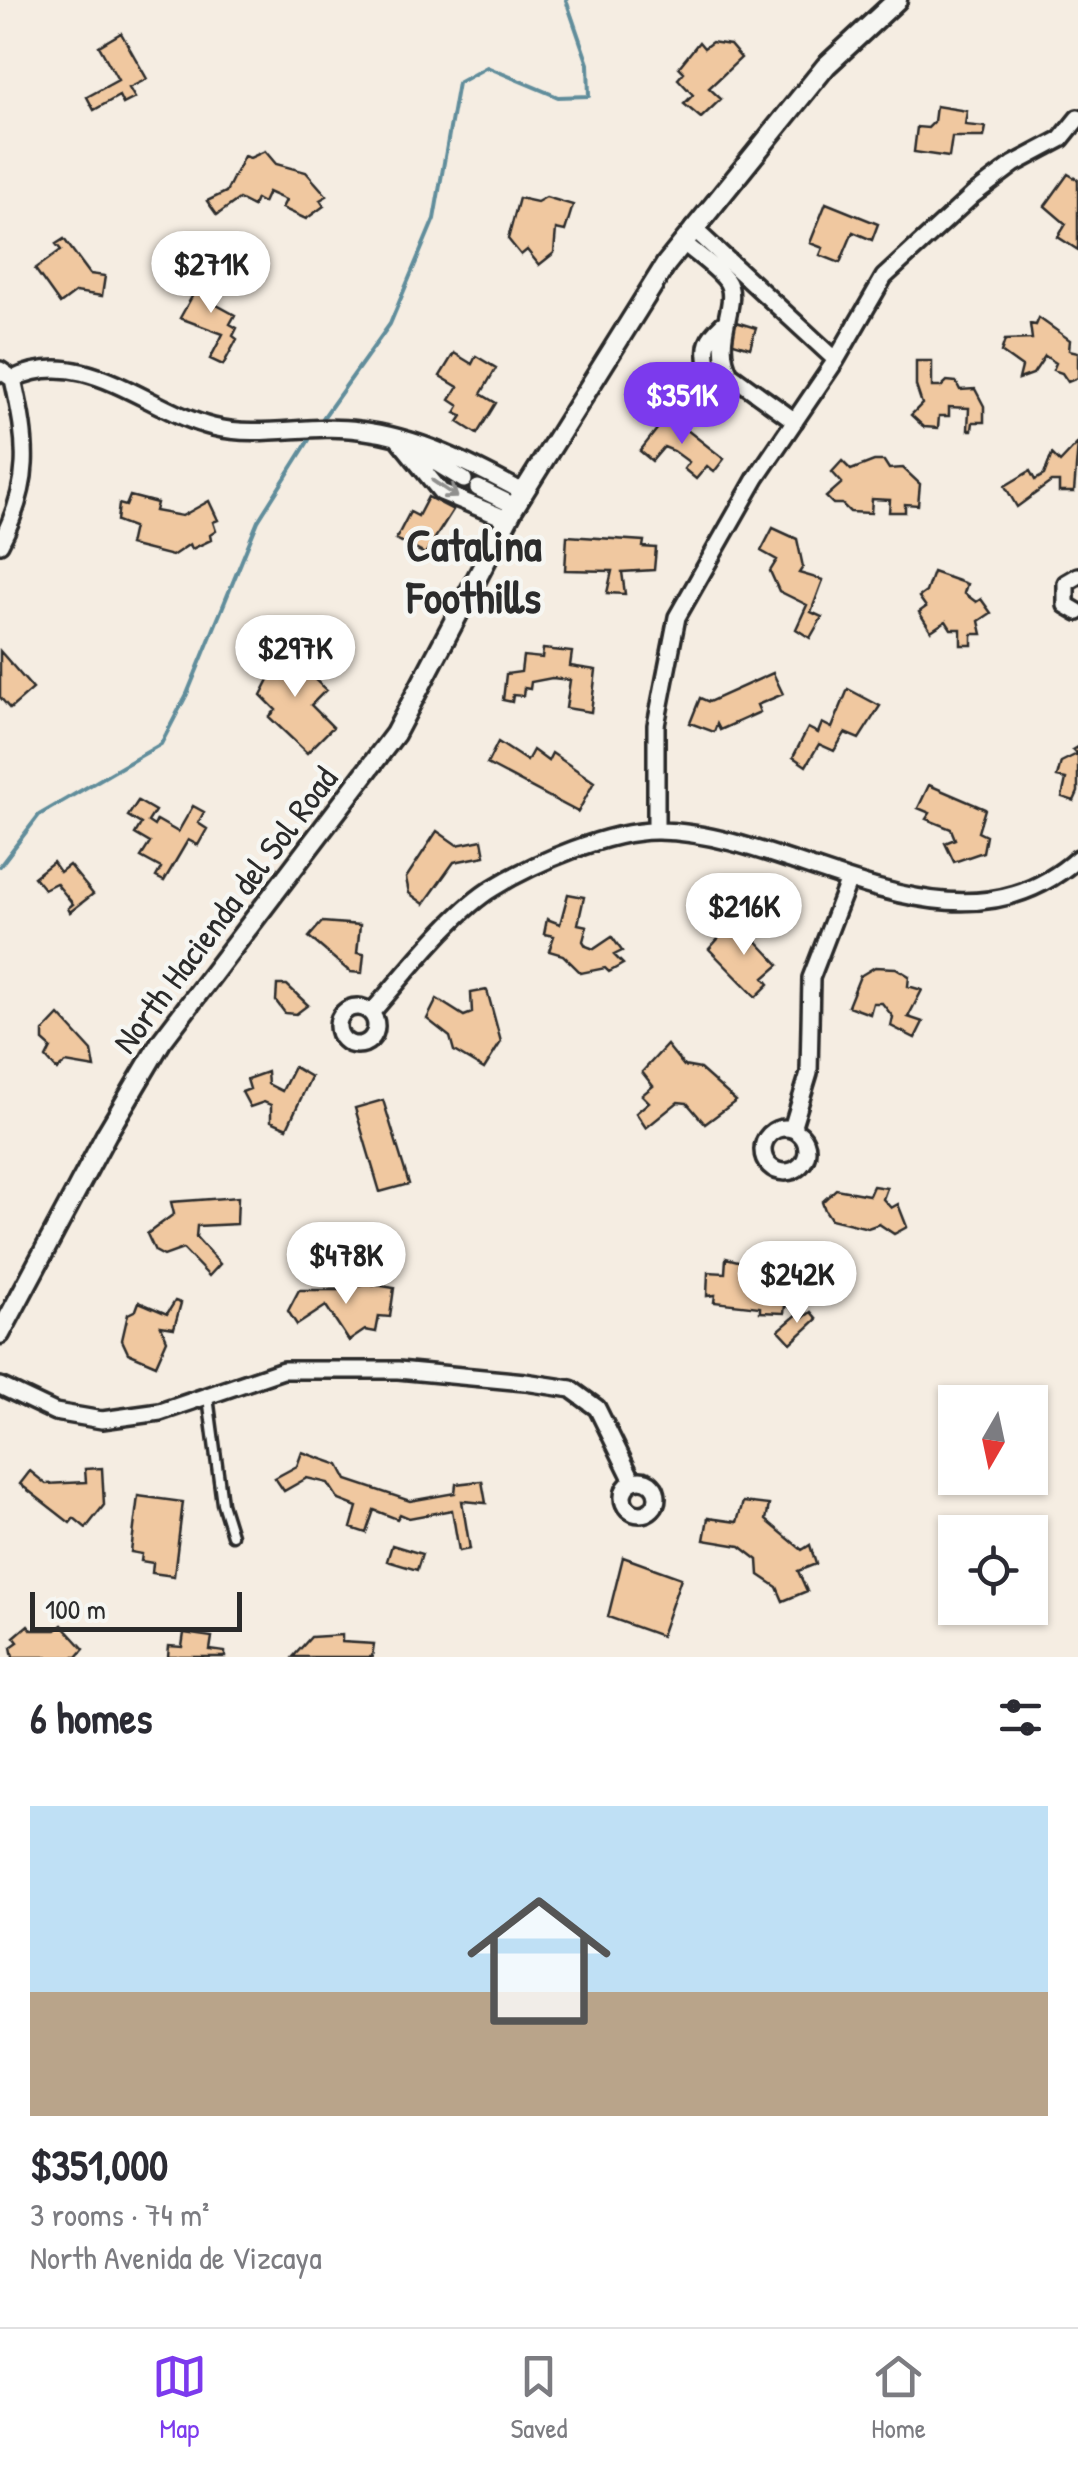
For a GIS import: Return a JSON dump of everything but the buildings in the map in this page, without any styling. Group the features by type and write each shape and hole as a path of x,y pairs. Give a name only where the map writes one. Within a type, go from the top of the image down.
{"street":[{"name":"North Hacienda del Sol Road","path":"0,1334 107,1132 161,1042 394,734 515,506 590,380 688,235 826,66 897,0"},
{"path":"656,830 656,725 676,617 756,478 836,360 884,277 973,195 1014,164 1061,139 1078,118"},
{"path":"688,235 754,285 836,360"},
{"path":"688,235 728,282 732,296 720,356 730,374 794,421"},
{"path":"0,544 25,487 24,435 6,374 56,367 92,374 218,428 266,432 360,430 446,451 515,506"},
{"path":"398,440 441,492 515,506"},
{"path":"398,440 515,506"},
{"path":"1078,576 1066,584 1062,594 1066,605 1078,612"},
{"path":"371,1013 488,890 548,859 656,830 750,843 848,882 900,896 962,900 1022,893 1078,858"},
{"path":"792,1129 808,1073 811,978 848,882"},
{"path":"0,1386 77,1419 126,1419 208,1397 283,1370 398,1370 571,1389 597,1408 633,1481"}],"lane":[{"path":"732,296 754,285"},
{"path":"208,1397 222,1502 232,1535"}],"waterway":[{"path":"323,418 390,324 434,219 458,83 487,67 558,97 589,96 588,64 566,0"},
{"path":"0,866 39,815 161,744 187,694 258,521 309,440"}],"district":[{"name":"Catalina Foothills","path":"474,571"}]}
